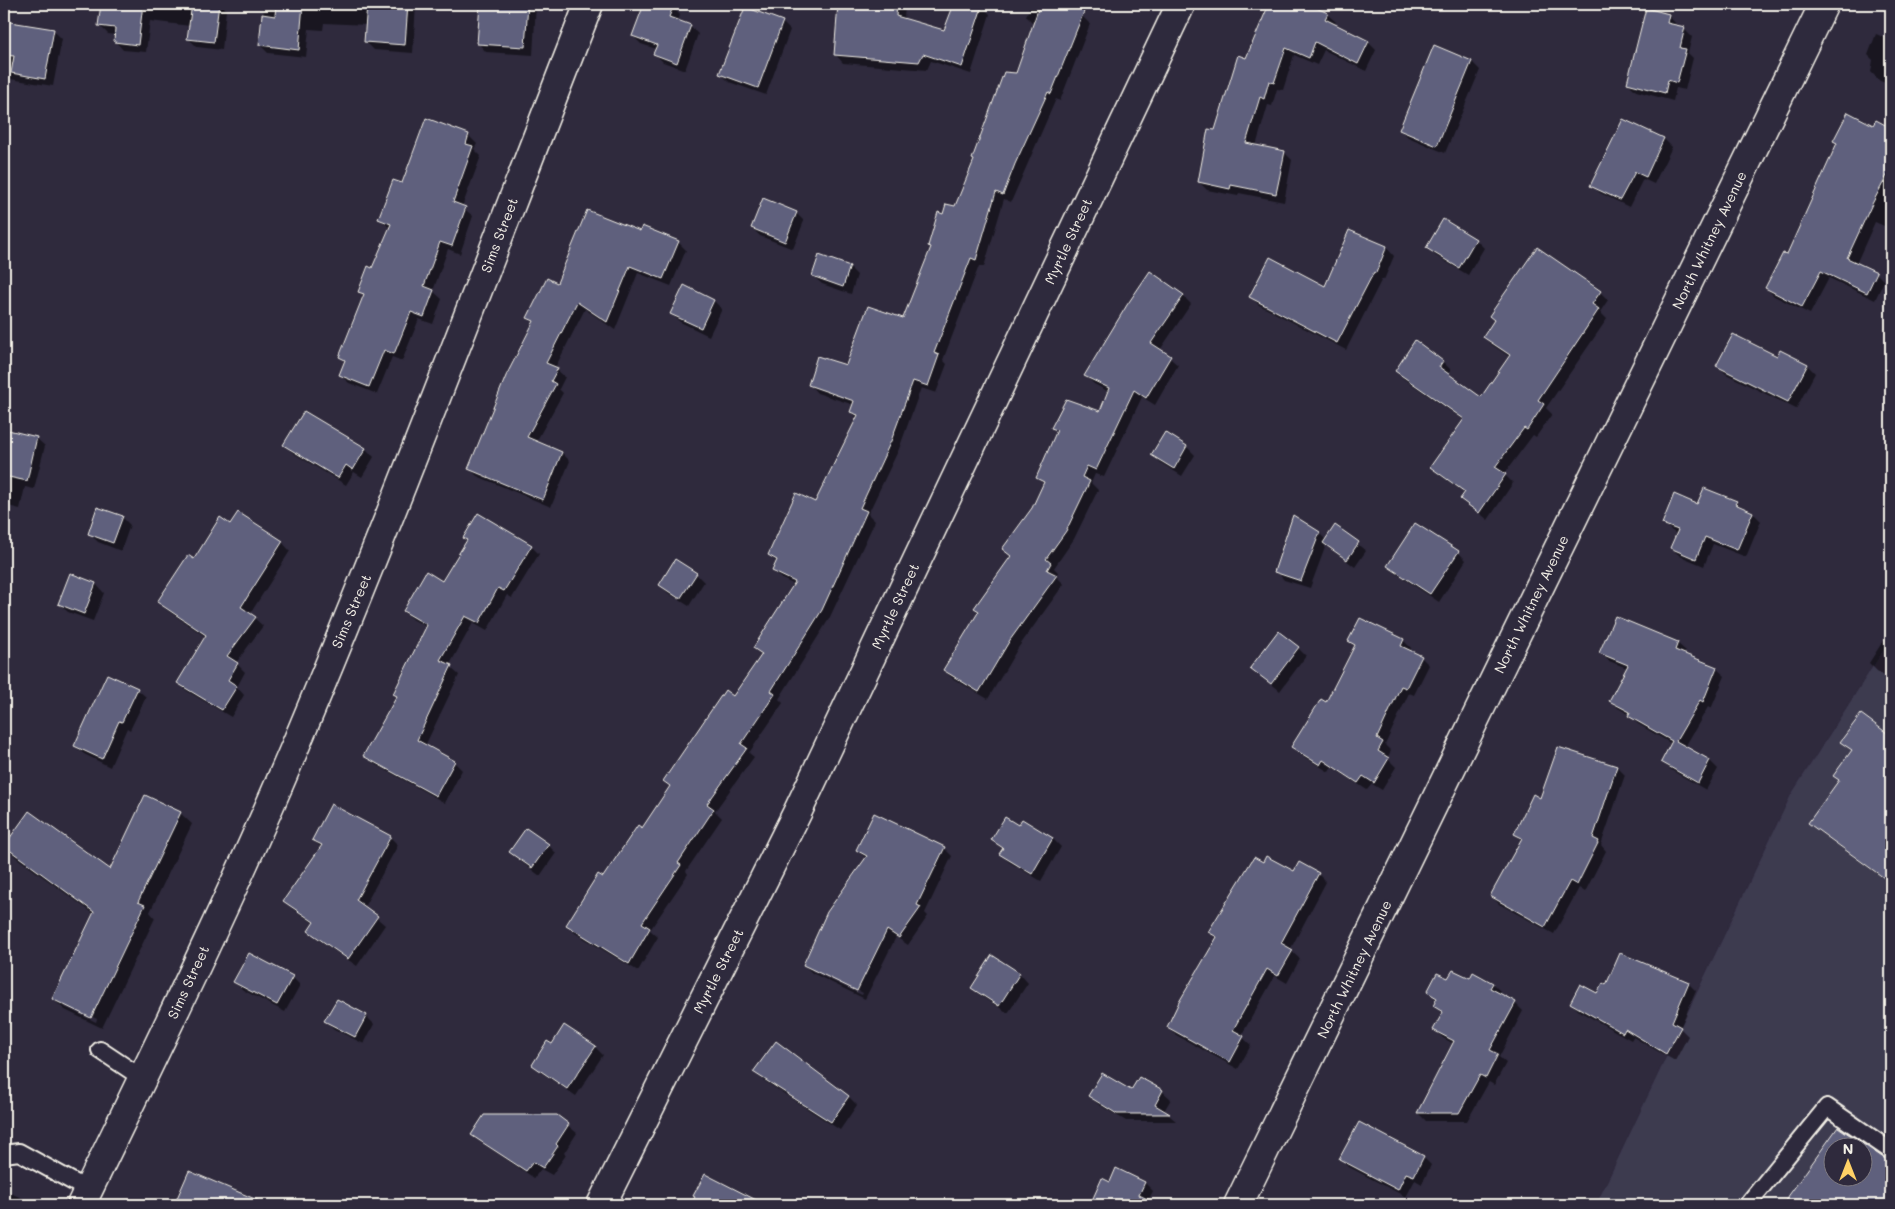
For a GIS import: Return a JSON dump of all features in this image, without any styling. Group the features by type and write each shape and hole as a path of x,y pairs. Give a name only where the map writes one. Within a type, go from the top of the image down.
{"street":[{"name":"Sims Street","path":"84,1197 192,974 290,757 370,565 589,4"},
{"name":"Myrtle Street","path":"601,1205 797,813 1180,4"},
{"name":"North Whitney Avenue","path":"1238,1205 1824,4"}],"lane":[{"path":"100,1050 142,1078"},
{"path":"1747,1205 1827,1107 1891,1151"},
{"path":"4,1154 19,1152 84,1197"}],"shaded area":[{"path":"1891,638 1891,1205 1596,1205 1791,795"}],"building":[{"path":"101,4 143,4 138,45 114,42 115,28 98,26"},
{"path":"192,4 219,4 214,42 187,39"},
{"path":"276,4 303,4 299,50 259,45 262,14 275,16"},
{"path":"367,4 408,4 405,45 364,42"},
{"path":"480,4 528,4 525,47 477,44"},
{"path":"644,4 674,4 669,17 691,25 677,63 653,54 657,45 632,36"},
{"path":"838,4 897,4 896,16 944,30 954,4 983,4 962,67 923,54 919,62 834,55"},
{"path":"1040,4 1087,4 1051,94 1048,92 1003,195 996,192 976,260 971,258 934,353 939,355 928,386 913,381 891,441 860,508 867,511 822,610 771,691 775,694 741,744 747,748 707,804 714,809 678,863 681,865 642,923 650,928 629,964 566,925 598,874 603,877 638,825 642,828 670,786 663,781 725,690 733,696 762,654 753,648 795,582 772,571 777,560 768,555 796,493 815,502 858,415 850,412 854,401 808,385 817,356 846,365 868,306 903,318 931,247 928,246 938,212 943,214 946,204 955,206 974,160 972,159 1004,72 1016,73"},
{"path":"1269,4 1307,4 1328,13 1325,19 1369,41 1358,64 1315,42 1309,58 1286,48 1274,83 1269,81 1264,99 1260,97 1246,143 1285,151 1276,194 1231,185 1230,189 1198,182 1208,129 1215,130 1238,55 1246,58"},
{"path":"745,7 783,21 758,88 719,74"},
{"path":"1646,8 1669,14 1667,23 1685,27 1680,48 1686,49 1677,83 1668,80 1665,93 1627,83"},
{"path":"4,21 54,29 45,79 11,73 14,56 4,55"},
{"path":"1434,45 1472,61 1437,146 1399,130"},
{"path":"1848,112 1873,125 1876,120 1891,128 1891,168 1847,258 1877,272 1867,293 1821,271 1802,307 1765,288 1783,253 1787,254 1837,143 1833,141"},
{"path":"426,118 469,134 466,144 473,146 453,202 466,207 452,246 440,242 424,286 434,290 424,317 411,312 394,354 384,350 369,387 339,375 345,360 339,357 364,294 358,292 368,266 372,268 391,224 378,219 393,180 402,183"},
{"path":"1623,119 1664,138 1646,177 1635,172 1620,200 1590,186"},
{"path":"763,198 797,212 785,242 751,228"},
{"path":"587,210 640,231 642,226 679,241 663,279 630,266 607,322 577,302 546,363 558,368 551,381 556,384 527,437 562,452 543,500 468,469 506,376 534,321 527,318 547,278 557,283"},
{"path":"1443,219 1476,239 1459,268 1426,248"},
{"path":"1349,230 1387,246 1376,273 1374,272 1337,343 1249,297 1270,257 1325,286"},
{"path":"1537,247 1601,291 1592,304 1599,309 1538,400 1544,404 1527,430 1524,428 1495,467 1506,474 1479,513 1460,499 1465,492 1430,467 1464,419 1395,371 1415,340 1443,361 1439,367 1481,397 1510,355 1483,337 1494,320 1489,316"},
{"path":"819,255 850,266 843,287 812,276"},
{"path":"1150,271 1184,295 1151,343 1171,356 1146,398 1134,390 1096,470 1087,466 1082,477 1090,481 1066,531 1046,559 1051,563 1047,570 1057,575 1010,640 979,692 943,670 979,611 974,608 1011,556 1002,549 1032,508 1044,482 1036,478 1057,430 1051,428 1066,399 1100,411 1109,388 1084,376"},
{"path":"684,285 714,300 701,328 670,314"},
{"path":"1733,334 1777,356 1780,350 1808,364 1788,402 1716,366"},
{"path":"304,411 366,448 353,470 346,465 338,478 283,445"},
{"path":"4,429 37,437 27,481 4,476"},
{"path":"1165,432 1187,446 1174,469 1151,455"},
{"path":"1704,488 1737,501 1735,504 1753,512 1737,550 1705,537 1696,559 1670,548 1678,530 1662,524 1674,494 1697,504"},
{"path":"97,507 123,516 113,543 88,534"},
{"path":"238,512 283,541 241,607 256,617 227,656 238,663 228,680 237,686 222,710 177,683 206,635 157,602 188,555 194,559 220,517 230,524"},
{"path":"478,513 532,545 504,591 498,588 479,623 465,616 440,660 452,665 417,740 455,761 436,796 363,756 397,696 393,694 427,625 403,611 426,571 442,581 467,540 463,538"},
{"path":"1293,515 1320,532 1301,581 1274,572"},
{"path":"1415,523 1459,551 1430,594 1387,566"},
{"path":"1335,525 1359,542 1347,560 1323,543"},
{"path":"675,559 697,573 680,599 659,585"},
{"path":"70,573 96,583 84,614 58,604"},
{"path":"1615,616 1678,642 1675,650 1717,667 1703,702 1700,700 1676,741 1710,760 1698,783 1661,762 1672,741 1628,716 1630,712 1609,701 1628,665 1599,653"},
{"path":"1360,618 1404,639 1401,646 1422,656 1406,688 1401,686 1377,738 1383,742 1378,751 1389,758 1374,783 1363,776 1358,783 1323,760 1320,765 1291,747 1321,699 1326,702 1355,645 1348,641"},
{"path":"1278,631 1299,647 1271,684 1250,668"},
{"path":"107,674 138,688 122,722 119,721 102,759 74,746"},
{"path":"1861,714 1891,736 1891,883 1808,823 1839,780 1833,776 1852,750 1840,742"},
{"path":"1558,747 1617,766 1593,838 1599,841 1577,885 1570,881 1545,927 1490,896 1522,838 1514,834 1533,794 1540,798"},
{"path":"145,795 181,812 138,902 145,905 91,1018 52,999 94,912 4,846 29,811 110,869"},
{"path":"331,804 391,836 356,900 378,916 348,959 308,931 314,922 283,901 322,845 312,840"},
{"path":"874,813 945,847 917,905 921,907 899,938 887,930 857,991 803,965 827,912 867,856 856,850"},
{"path":"1005,817 1018,825 1022,819 1053,838 1032,874 999,854 1003,848 991,840"},
{"path":"526,828 549,844 532,868 509,852"},
{"path":"1266,856 1294,871 1299,862 1319,873 1281,943 1293,950 1278,976 1267,969 1233,1030 1244,1036 1230,1062 1167,1027 1179,1002 1217,937 1208,932 1254,857 1263,862"},
{"path":"249,953 293,976 277,1005 233,982"},
{"path":"1620,953 1689,982 1672,1022 1681,1027 1666,1054 1625,1029 1623,1033 1570,1003 1580,984 1597,993 1603,983 1606,985"},
{"path":"992,955 1020,973 999,1006 971,988"},
{"path":"1453,970 1470,978 1473,972 1493,983 1490,988 1516,1002 1490,1050 1498,1054 1486,1078 1480,1075 1459,1113 1417,1113 1454,1041 1433,1030 1443,1012 1433,1006 1437,998 1427,992 1437,973 1448,978"},
{"path":"337,999 367,1015 355,1037 324,1021"},
{"path":"564,1025 596,1046 567,1089 532,1065 547,1041 552,1044"},
{"path":"776,1041 849,1096 831,1122 753,1072"},
{"path":"1102,1073 1131,1090 1139,1077 1163,1090 1155,1105 1170,1114 1117,1114 1088,1096"},
{"path":"484,1115 557,1115 569,1124 556,1144 558,1146 543,1168 533,1162 526,1171 471,1135"},
{"path":"1359,1122 1424,1156 1414,1176 1406,1173 1398,1190 1339,1159"},
{"path":"1838,1127 1851,1136 1832,1136"},
{"path":"1822,1149 1822,1186 1872,1186 1872,1150 1891,1163 1891,1205 1782,1205"},
{"path":"1116,1168 1145,1182 1139,1195 1160,1205 1090,1205 1102,1178 1110,1182"},
{"path":"189,1171 269,1205 174,1205"},
{"path":"705,1174 766,1205 690,1205"}]}
